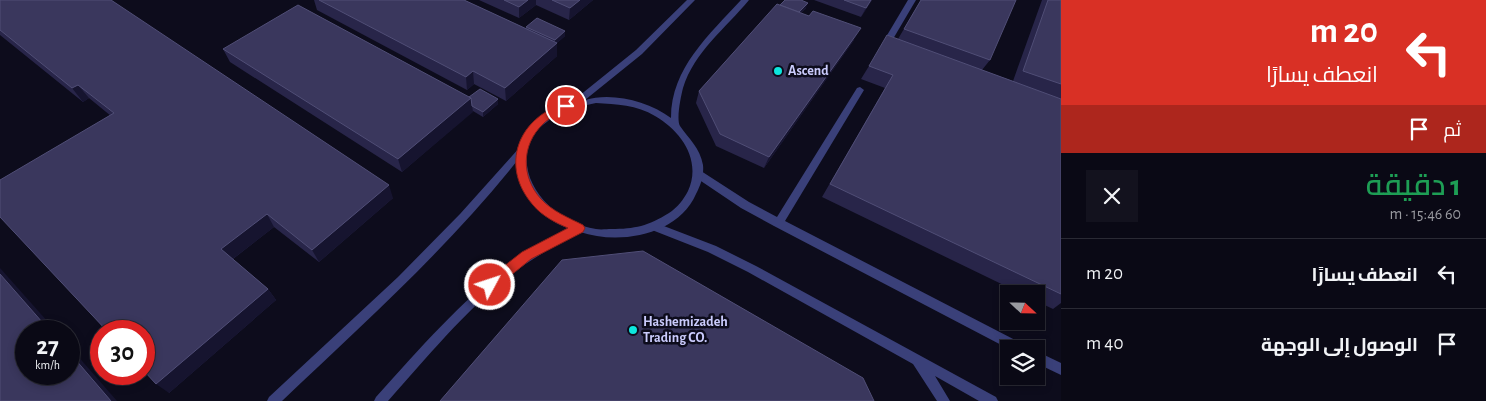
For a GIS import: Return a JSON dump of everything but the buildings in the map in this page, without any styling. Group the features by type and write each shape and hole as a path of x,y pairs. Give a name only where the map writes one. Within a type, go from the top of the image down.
{"street":[{"path":"576,103 639,52 691,0"},
{"path":"675,126 675,97 684,72 745,0"},
{"path":"890,36 912,0"},
{"path":"778,223 860,90"},
{"path":"273,401 493,186 522,149 529,133 541,120 557,110 576,103 596,100 618,101 639,106 658,114 675,126 688,140 696,157 698,174 696,190 687,204 674,217 656,227 632,233 606,234 579,228 556,218 538,203 525,185 520,167 522,149"},
{"path":"698,174 745,205 778,223 1004,340"},
{"path":"656,227 712,249 752,269 992,401"},
{"path":"380,401 453,321 501,274 540,248 579,228"},
{"path":"917,360 944,401"},
{"path":"1045,362 1061,370"}],"place":[{"name":"Ascend","path":"778,71"},
{"name":"Hashemizadeh Trading CO.","path":"633,330"}],"route":[{"path":"490,285 501,274 526,256 552,240 579,228 556,218 538,203 525,185 520,167 522,149 529,133 541,120 566,106"}]}
